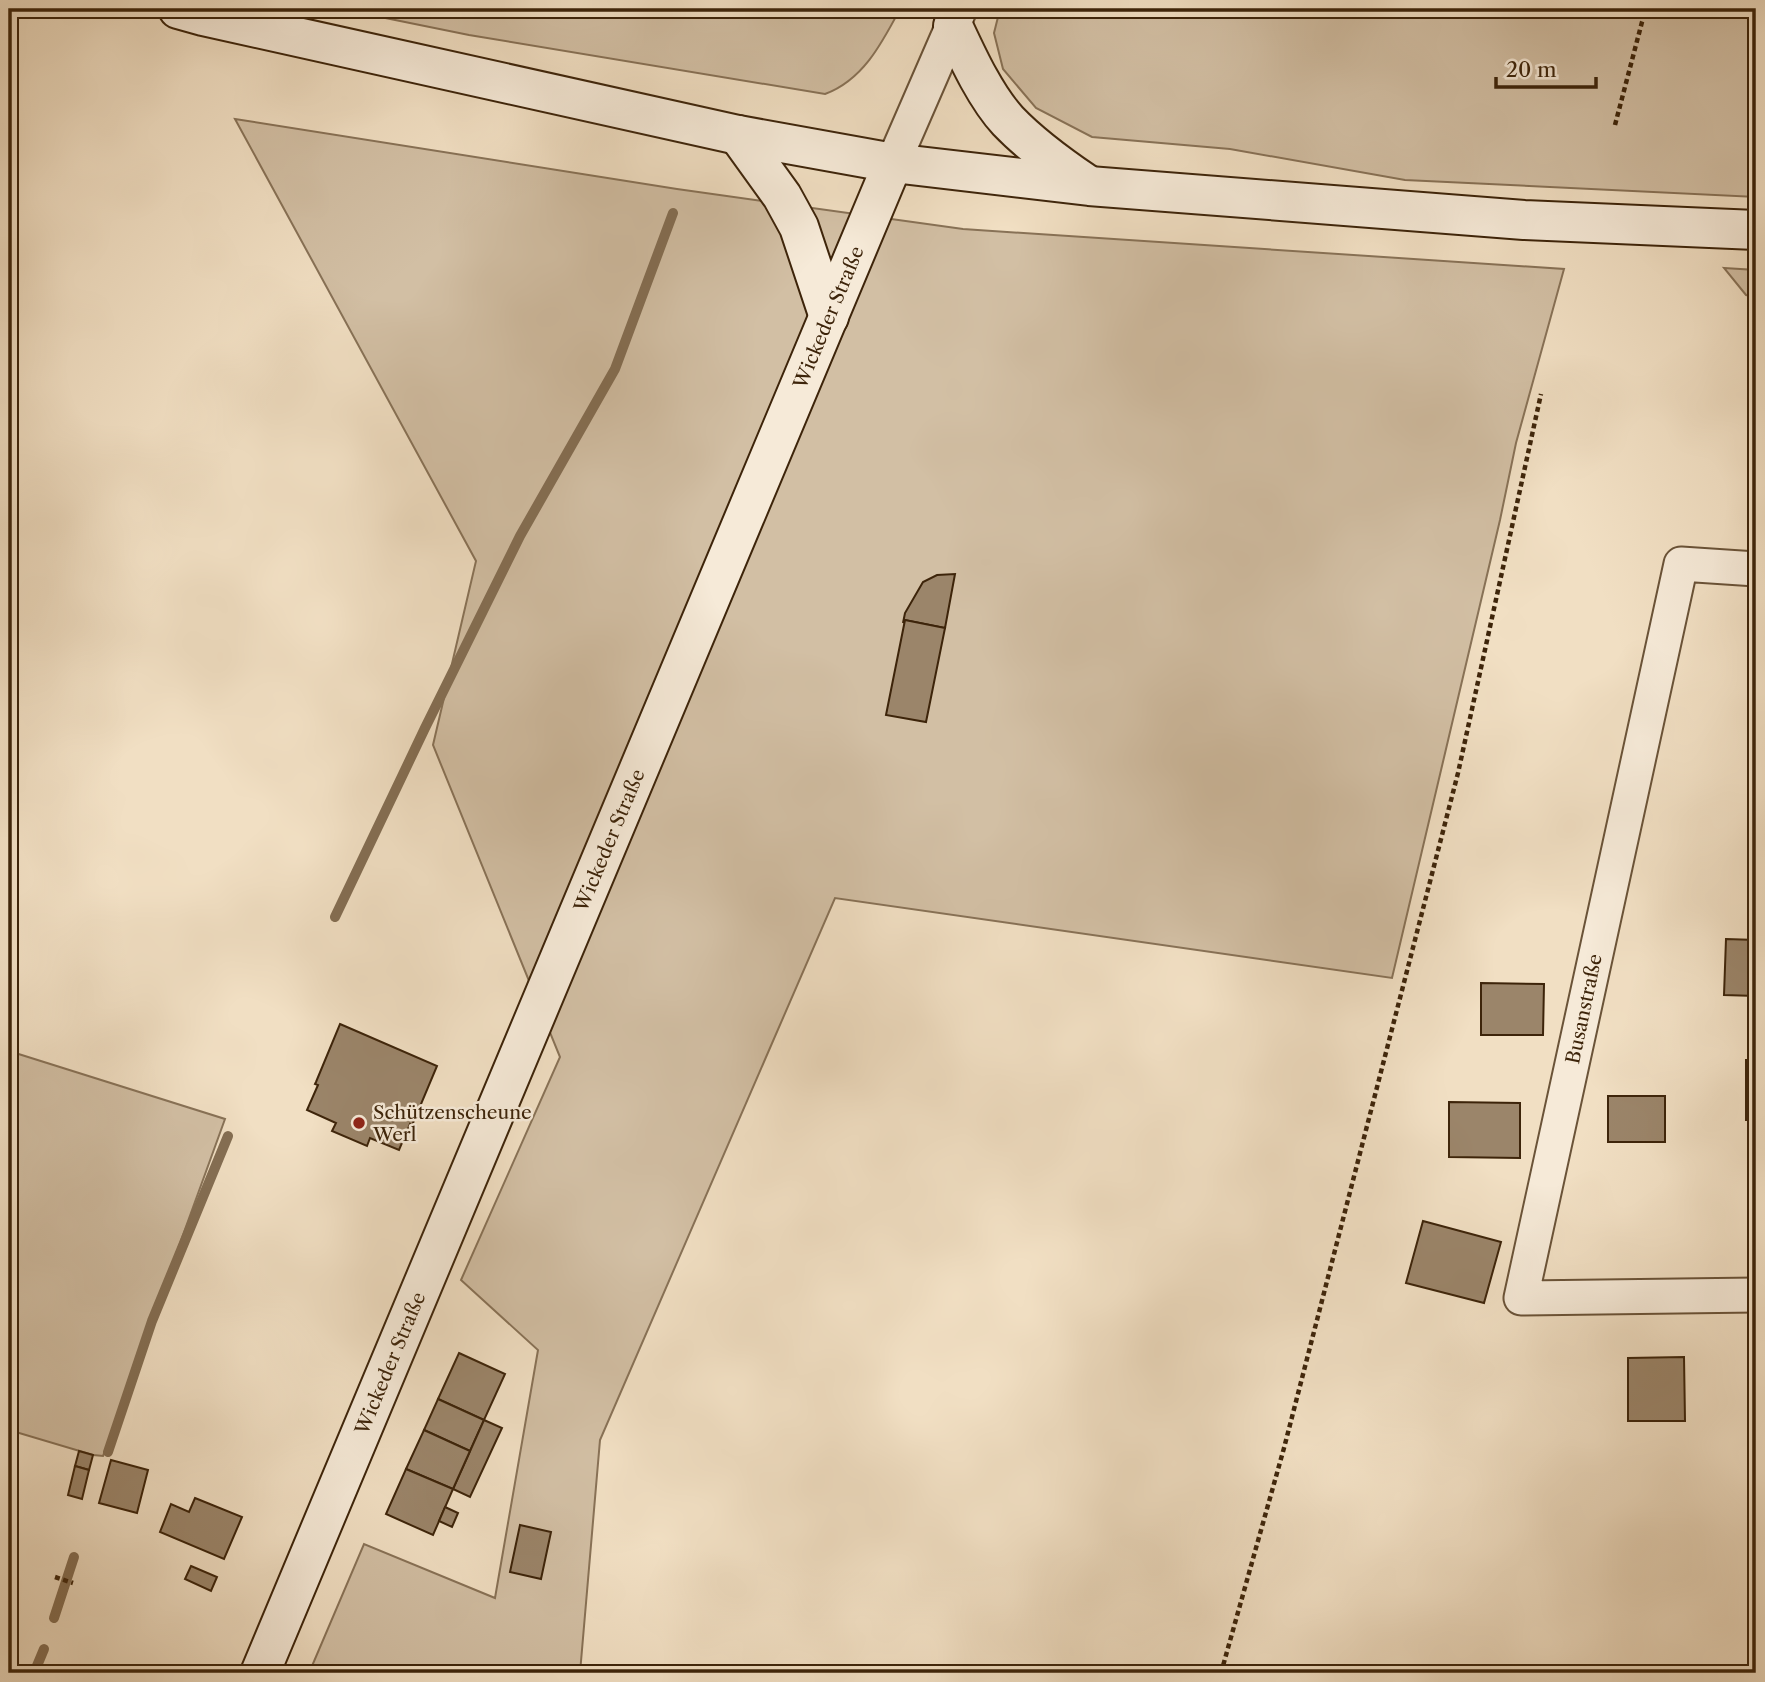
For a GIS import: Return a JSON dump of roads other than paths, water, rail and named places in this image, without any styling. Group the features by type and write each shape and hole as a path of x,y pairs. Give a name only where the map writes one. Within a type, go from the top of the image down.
{"main road":[{"path":"178,9 738,135 893,163 1089,186 1524,220 1756,230"},
{"path":"956,17 974,69 1006,119 1042,153 1089,186"},
{"path":"738,135 782,196 799,227 828,317"},
{"name":"Wickeder Straße","path":"260,1673 893,163"}],"street":[{"name":"Wickeder Straße","path":"893,163 956,17"},
{"name":"Busanstraße","path":"1756,569 1681,564 1521,1298 1756,1295"}],"waterway":[{"path":"335,917 520,536 615,369 673,213"},
{"path":"108,1452 152,1321 228,1136"},
{"path":"54,1618 74,1557"},
{"path":"34,1673 44,1649"}],"place":[{"name":"Schützenscheune Werl","path":"359,1123"}]}
